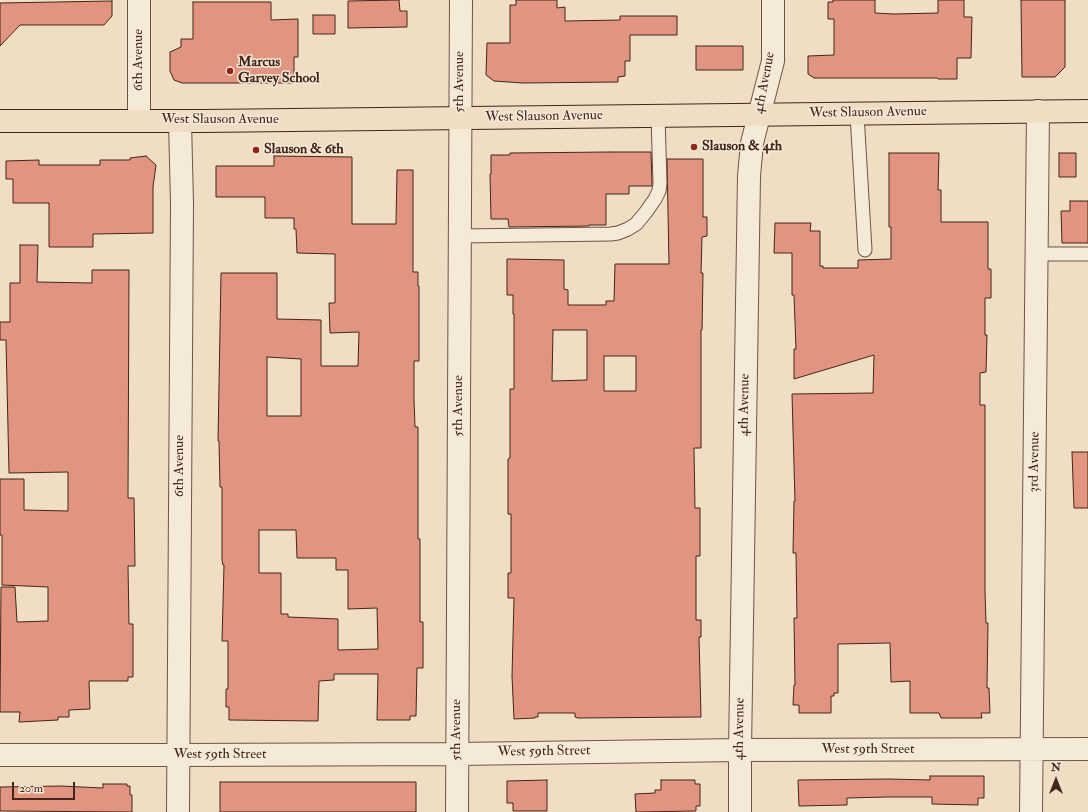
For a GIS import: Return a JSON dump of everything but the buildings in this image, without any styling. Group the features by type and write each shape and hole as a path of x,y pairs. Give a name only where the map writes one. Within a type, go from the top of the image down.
{"main road":[{"name":"West Slauson Avenue","path":"0,121 460,118 1088,111"}],"street":[{"name":"6th Avenue","path":"139,0 139,120"},
{"name":"5th Avenue","path":"457,812 460,0"},
{"name":"4th Avenue","path":"740,812 749,176 752,143 773,61 773,0"},
{"name":"3rd Avenue","path":"1031,812 1038,111"},
{"name":"6th Avenue","path":"178,812 182,204 180,120"},
{"name":"West 59th Street","path":"0,755 457,754 740,750 1088,749"}],"lane":[{"path":"857,114 865,250"},
{"path":"460,236 611,234 628,229 636,224 646,212 659,191 658,116"},
{"path":"1036,254 1088,254"}],"place":[{"name":"Marcus Garvey School","path":"230,71"},
{"name":"Slauson & 4th","path":"694,147"},
{"name":"Slauson & 6th","path":"256,150"}]}
